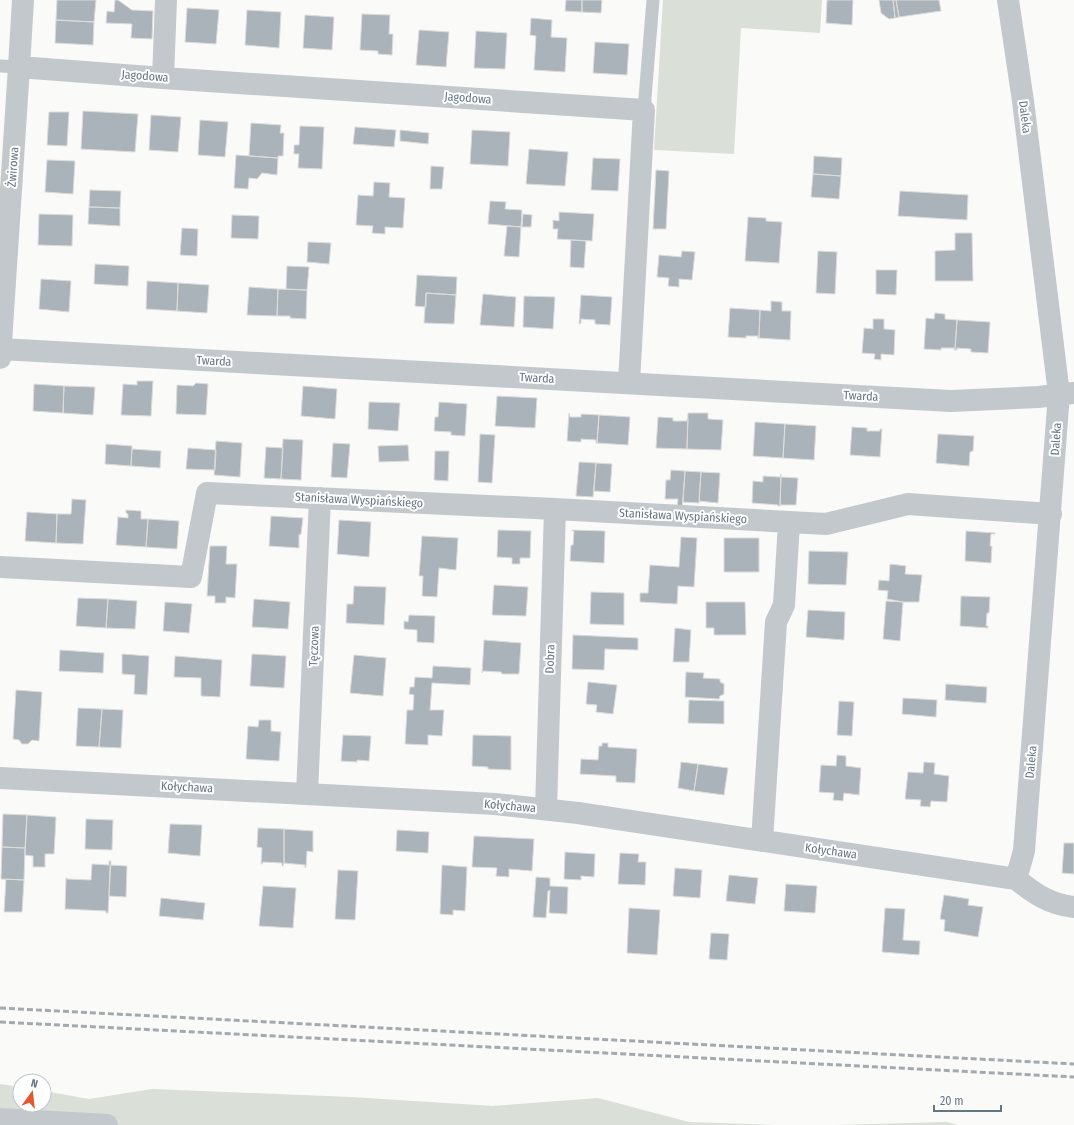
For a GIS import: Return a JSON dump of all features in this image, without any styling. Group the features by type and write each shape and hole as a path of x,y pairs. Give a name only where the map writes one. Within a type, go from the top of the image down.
{"street":[{"name":"Żwirowa","path":"0,352 10,66 23,0"},
{"path":"163,78 166,0"},
{"name":"Daleka","path":"1008,0 1067,394 1051,514 1024,851 1016,879"},
{"name":"Jagodowa","path":"10,66 163,78 644,110"},
{"path":"629,384 644,110"},
{"name":"Twarda","path":"0,352 951,402 1067,394"},
{"name":"Stanisława Wyspiańskiego","path":"0,566 191,577 207,493 555,509 826,524 908,504 1051,514"},
{"name":"Tęczowa","path":"307,793 320,498"},
{"name":"Dobra","path":"546,809 555,509"},
{"path":"762,841 776,622 784,605 789,523"},
{"name":"Kołychawa","path":"0,778 307,793 495,804 546,809 1016,879"},
{"path":"1016,879 1039,896 1051,902 1074,907"},
{"path":"0,1119 107,1125"}],"lane":[{"path":"644,110 654,0"}],"shaded area":[{"path":"663,0 822,0 820,33 741,28 734,154 654,150"},
{"path":"0,1084 12,1086 12,1113 52,1113 52,1092 89,1099 152,1089 351,1097 493,1106 598,1098 689,1122 775,1125 0,1125"},
{"path":"947,1122 958,1125 835,1125"}],"building":[{"path":"57,0 96,0 94,22 56,20"},
{"path":"115,0 118,0 132,10 153,11 152,39 131,38 132,24 106,23 107,11 114,12"},
{"path":"566,0 582,0 582,12 565,11"},
{"path":"582,0 602,0 601,13 582,12"},
{"path":"827,0 853,0 852,25 826,23"},
{"path":"879,0 893,0 895,18 889,19 881,13"},
{"path":"893,0 896,0 899,17 895,18"},
{"path":"896,0 939,0 941,11 899,17"},
{"path":"187,8 219,10 216,44 185,42"},
{"path":"247,10 281,12 279,48 245,45"},
{"path":"362,14 390,15 389,34 393,34 392,55 378,54 378,51 360,50"},
{"path":"305,15 334,17 332,50 303,48"},
{"path":"531,18 552,20 551,37 567,38 565,72 534,70 536,36 530,35"},
{"path":"56,20 94,22 93,45 55,43"},
{"path":"419,30 449,32 446,67 416,65"},
{"path":"476,31 507,33 505,69 474,68"},
{"path":"595,42 629,44 627,75 593,73"},
{"path":"83,111 138,114 135,152 81,149"},
{"path":"49,112 69,112 67,146 47,145"},
{"path":"151,115 181,117 178,152 149,150"},
{"path":"200,120 228,122 225,157 198,155"},
{"path":"251,123 281,125 280,133 284,133 283,156 278,156 278,158 249,156"},
{"path":"300,126 324,127 322,169 298,168 299,154 294,154 294,145 299,145"},
{"path":"355,127 396,130 394,147 353,144"},
{"path":"400,130 429,133 428,144 400,141"},
{"path":"472,130 510,132 508,166 470,164"},
{"path":"529,149 568,152 565,186 526,184"},
{"path":"236,155 278,158 277,175 262,173 257,179 249,178 248,189 234,188"},
{"path":"814,156 842,158 841,176 813,174"},
{"path":"593,158 620,159 618,191 591,190"},
{"path":"47,160 75,161 73,194 45,192"},
{"path":"431,166 444,167 442,189 430,189"},
{"path":"656,170 669,171 666,229 653,229"},
{"path":"813,174 841,176 839,199 811,197"},
{"path":"374,182 390,183 389,197 405,198 403,228 385,227 385,234 372,233 373,226 356,225 358,195 373,196"},
{"path":"90,190 121,191 120,208 89,207"},
{"path":"900,191 968,195 967,220 898,216"},
{"path":"490,201 506,202 505,209 522,210 521,227 488,224"},
{"path":"89,207 120,208 120,226 88,224"},
{"path":"559,212 594,214 592,241 557,239 558,229 553,229 553,220 559,221"},
{"path":"39,214 73,215 72,246 38,245"},
{"path":"523,214 532,215 531,227 522,227"},
{"path":"232,215 259,216 258,239 231,238"},
{"path":"748,217 766,218 766,221 782,222 779,263 745,261"},
{"path":"507,226 521,227 519,257 504,256"},
{"path":"182,228 198,229 197,256 180,255"},
{"path":"955,233 972,233 973,281 935,281 935,251 955,250"},
{"path":"571,240 586,241 584,268 570,267"},
{"path":"308,242 331,243 329,264 307,262"},
{"path":"682,251 695,252 692,280 679,279 679,287 668,286 669,278 657,277 659,255 681,257"},
{"path":"818,251 837,252 835,294 816,293"},
{"path":"95,264 129,266 128,286 94,284"},
{"path":"287,266 309,267 307,290 286,289"},
{"path":"876,270 897,270 896,295 876,294"},
{"path":"417,275 457,277 456,295 426,293 426,307 415,306"},
{"path":"41,279 71,281 69,312 39,309"},
{"path":"147,281 178,283 177,311 146,309"},
{"path":"178,283 209,285 207,313 177,311"},
{"path":"249,287 278,289 277,316 247,315"},
{"path":"278,289 307,290 306,319 290,318 290,316 277,316"},
{"path":"426,293 456,295 454,324 424,323"},
{"path":"483,294 516,297 514,327 480,325"},
{"path":"581,295 612,297 610,325 595,324 595,320 581,319 581,323 579,324"},
{"path":"524,296 555,297 553,329 523,327"},
{"path":"771,301 782,302 782,311 791,311 790,340 759,338 760,310 771,311"},
{"path":"730,308 760,310 758,339 758,336 746,336 746,338 728,337"},
{"path":"935,313 945,314 945,319 957,320 955,350 954,348 941,348 941,350 924,349 926,318 934,319"},
{"path":"873,319 884,319 884,329 895,330 894,355 881,354 881,360 874,359 875,354 862,353 864,328 873,329"},
{"path":"957,320 990,322 988,353 971,352 971,349 957,348 957,350 955,350"},
{"path":"137,381 153,381 151,416 121,415 123,384 137,385"},
{"path":"196,383 208,384 206,415 176,414 177,385 193,386"},
{"path":"34,384 64,386 63,413 33,411"},
{"path":"64,386 95,387 93,415 63,413"},
{"path":"303,386 337,389 335,419 301,416"},
{"path":"497,396 537,398 535,428 495,426"},
{"path":"369,402 400,403 398,431 368,429"},
{"path":"439,402 467,404 465,436 451,435 451,432 434,431 435,417 438,417"},
{"path":"569,413 570,417 581,417 581,414 599,415 597,443 596,440 581,439 581,442 567,441"},
{"path":"688,413 708,413 708,419 723,420 721,450 687,449"},
{"path":"599,415 630,417 628,445 597,443"},
{"path":"658,417 673,418 673,421 687,421 688,419 687,449 656,448"},
{"path":"755,422 785,424 783,458 753,456"},
{"path":"785,424 816,426 814,460 783,458"},
{"path":"852,427 867,428 867,431 880,431 880,429 882,429 880,457 850,455"},
{"path":"480,434 495,435 492,483 478,482"},
{"path":"938,434 974,436 973,451 970,452 969,466 936,463"},
{"path":"283,439 303,440 301,480 281,479"},
{"path":"216,441 242,443 240,477 214,475"},
{"path":"333,443 350,444 347,478 331,477"},
{"path":"106,444 132,446 131,466 105,464"},
{"path":"408,445 409,461 379,462 378,446"},
{"path":"266,447 283,448 281,479 264,478"},
{"path":"188,448 216,450 215,470 186,469"},
{"path":"132,449 161,451 160,468 131,466"},
{"path":"435,451 449,451 448,481 434,480"},
{"path":"579,462 596,463 593,497 576,496"},
{"path":"596,463 612,464 610,492 594,491"},
{"path":"671,470 685,471 682,510 677,509 678,499 665,499 666,480 670,480"},
{"path":"685,471 701,472 699,503 683,502"},
{"path":"701,472 720,473 718,503 699,501"},
{"path":"781,474 780,506 752,503 753,481 763,482 763,476 780,477"},
{"path":"781,477 798,478 796,505 780,505"},
{"path":"72,499 86,500 83,544 56,543 57,514 71,514"},
{"path":"126,510 141,511 141,519 148,519 146,547 116,545 118,517 128,518"},
{"path":"27,512 57,514 56,543 25,541"},
{"path":"271,516 303,518 301,534 299,535 299,548 269,546"},
{"path":"148,519 179,521 177,549 146,547"},
{"path":"339,520 371,522 369,557 337,554"},
{"path":"498,530 531,531 530,558 520,558 520,564 512,564 512,558 497,557"},
{"path":"572,530 605,531 604,563 570,561 574,531"},
{"path":"966,531 995,533 991,534 991,563 965,561"},
{"path":"422,536 458,538 456,570 439,568 437,597 422,596 423,576 419,576"},
{"path":"681,537 697,538 694,587 678,586 677,604 640,602 640,593 648,593 650,565 679,567"},
{"path":"724,538 759,538 759,572 724,572"},
{"path":"210,546 227,546 226,564 237,564 235,598 226,597 226,603 215,603 215,596 207,596"},
{"path":"809,551 848,552 846,585 808,584"},
{"path":"890,564 906,566 905,574 922,575 919,602 903,602 887,599 888,591 878,590 879,580 889,581"},
{"path":"494,585 528,587 526,616 492,615"},
{"path":"354,586 386,587 384,625 346,623 347,604 353,604"},
{"path":"591,592 624,593 624,625 590,624"},
{"path":"961,596 990,597 986,626 988,626 988,628 960,626"},
{"path":"78,598 108,599 106,628 76,626"},
{"path":"108,599 137,601 135,629 106,628"},
{"path":"254,599 290,602 288,629 252,627"},
{"path":"886,601 903,602 900,641 883,639"},
{"path":"165,602 192,604 189,633 163,631"},
{"path":"706,602 745,602 746,635 714,635 714,628 706,628"},
{"path":"808,610 845,612 844,640 806,637"},
{"path":"409,615 435,616 434,643 417,642 417,630 404,629 404,621 408,622"},
{"path":"675,628 691,630 689,662 673,662"},
{"path":"573,635 638,638 638,650 605,649 604,670 572,669"},
{"path":"484,640 521,643 519,674 502,674 501,672 483,671 482,673"},
{"path":"60,650 104,653 103,673 59,671"},
{"path":"122,654 149,656 147,695 134,694 135,675 122,674"},
{"path":"252,654 286,656 284,688 250,686"},
{"path":"354,655 386,658 383,696 350,693"},
{"path":"175,656 222,660 220,697 201,696 201,678 174,677"},
{"path":"433,666 471,668 470,685 432,683 430,710 444,710 442,736 428,735 428,745 405,744 407,710 413,710 414,695 409,694 410,687 414,687 415,677 432,678"},
{"path":"686,672 704,673 703,678 720,679 720,682 724,684 724,694 720,696 719,699 685,697"},
{"path":"588,682 617,685 613,714 596,712 597,705 586,704"},
{"path":"946,684 987,687 986,703 945,700"},
{"path":"16,690 42,692 39,741 32,740 28,744 22,744 19,740 13,739"},
{"path":"903,698 937,700 936,717 902,714"},
{"path":"689,700 724,701 724,724 688,723"},
{"path":"839,701 854,702 852,736 837,735"},
{"path":"78,708 102,709 99,747 76,746"},
{"path":"102,709 123,710 121,748 99,747"},
{"path":"259,720 271,720 271,731 281,732 279,761 246,759 248,726 258,727"},
{"path":"343,735 371,736 369,761 341,761"},
{"path":"473,735 511,736 511,770 488,769 488,767 472,766"},
{"path":"602,743 608,743 608,747 637,749 635,783 616,782 616,776 580,774 581,759 598,760 599,746 602,746"},
{"path":"837,755 846,756 846,766 861,768 859,795 844,793 843,801 833,800 834,793 819,792 821,765 836,766"},
{"path":"681,762 698,764 694,791 678,788"},
{"path":"924,762 935,763 934,774 949,776 947,802 931,801 930,807 920,806 921,800 905,799 908,772 923,773"},
{"path":"698,764 728,768 724,795 694,791"},
{"path":"3,814 27,815 25,848 2,847"},
{"path":"27,815 56,817 54,854 45,854 45,867 33,867 33,856 25,855"},
{"path":"86,819 113,820 112,850 85,849"},
{"path":"170,824 202,825 200,856 168,853"},
{"path":"258,828 284,829 283,866 282,863 263,862 261,864 262,848 257,847"},
{"path":"284,829 313,831 313,852 307,851 305,868 305,865 284,863"},
{"path":"397,830 429,832 428,853 396,851"},
{"path":"474,836 534,839 532,871 509,869 509,877 496,876 497,868 472,867"},
{"path":"1064,843 1074,843 1074,874 1062,873"},
{"path":"2,847 25,848 24,880 1,879"},
{"path":"565,852 595,854 594,877 581,876 581,880 564,879"},
{"path":"620,853 639,854 638,862 646,862 645,885 618,884"},
{"path":"109,861 111,861 108,913 106,913 106,911 65,910 66,878 91,880 92,864 109,865"},
{"path":"110,865 127,866 126,897 109,896"},
{"path":"442,865 467,867 465,911 453,910 453,915 440,914"},
{"path":"675,868 702,870 700,898 673,896"},
{"path":"338,870 358,871 355,920 335,919"},
{"path":"729,875 758,878 755,904 726,901"},
{"path":"536,877 550,878 550,886 568,887 567,914 549,913 550,890 548,891 546,918 533,917"},
{"path":"6,879 24,880 22,912 4,912"},
{"path":"786,884 817,886 815,913 784,911"},
{"path":"263,886 296,888 293,928 259,926"},
{"path":"944,895 969,899 968,905 983,907 978,937 944,931 945,920 940,919"},
{"path":"161,898 205,903 203,920 159,916"},
{"path":"629,908 660,910 657,955 627,953"},
{"path":"885,908 905,909 903,940 920,941 919,955 882,952"},
{"path":"711,933 729,934 727,960 709,959"}],"railway":[{"path":"0,1008 1074,1064"},
{"path":"0,1022 1074,1077"}]}
